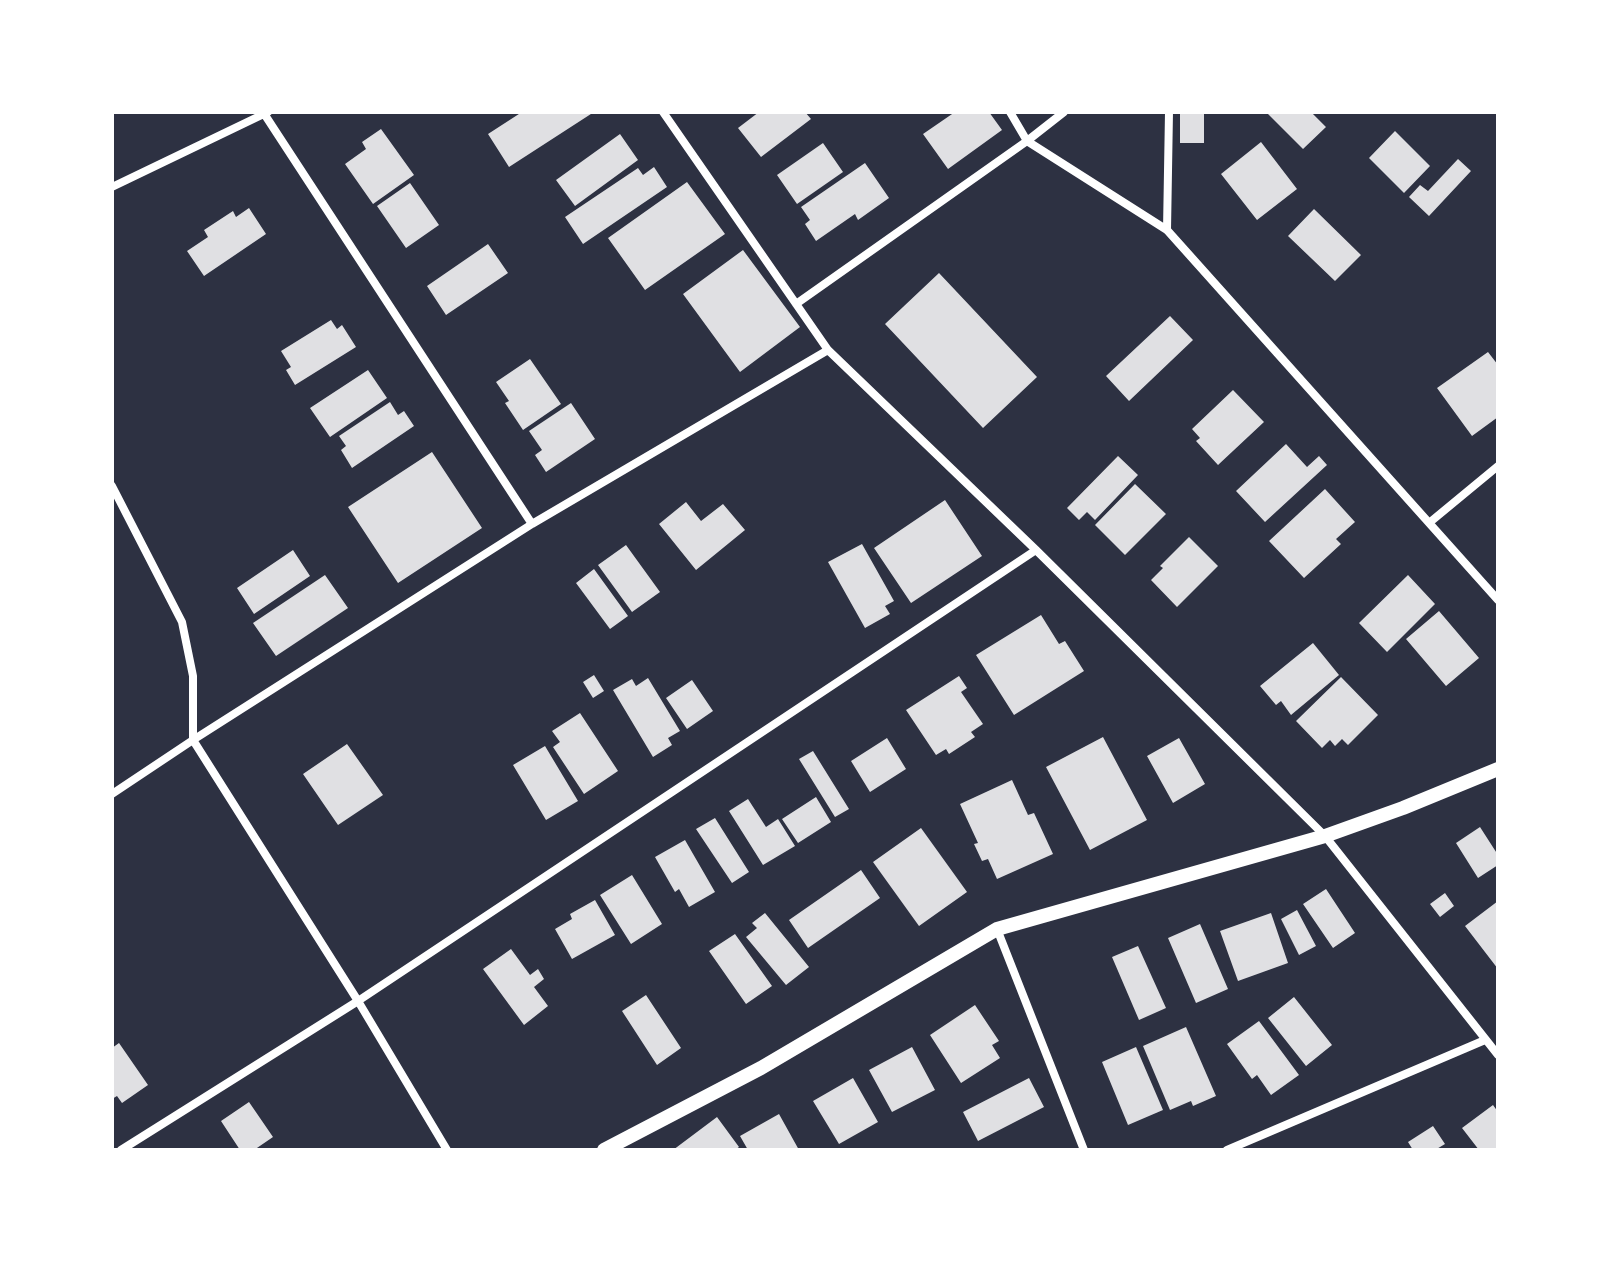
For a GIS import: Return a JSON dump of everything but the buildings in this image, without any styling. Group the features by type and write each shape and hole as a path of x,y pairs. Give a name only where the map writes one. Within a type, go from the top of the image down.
{"street":[{"path":"663,112 828,350 1036,550 1325,836 1498,1055"},
{"path":"1010,112 1027,141 1167,230 1498,600"},
{"path":"796,304 1064,112"},
{"path":"1167,230 1169,112"},
{"path":"112,187 265,113 532,524"},
{"path":"112,794 532,524 828,350"},
{"path":"1429,523 1498,466"},
{"path":"112,486 182,622 193,676 193,740 358,1001 447,1150"},
{"path":"121,1150 358,1001 1036,550"},
{"path":"604,1150 761,1068 997,929 1325,836 1498,769"},
{"path":"997,929 1084,1150"},
{"path":"1227,1150 1485,1040"}]}
